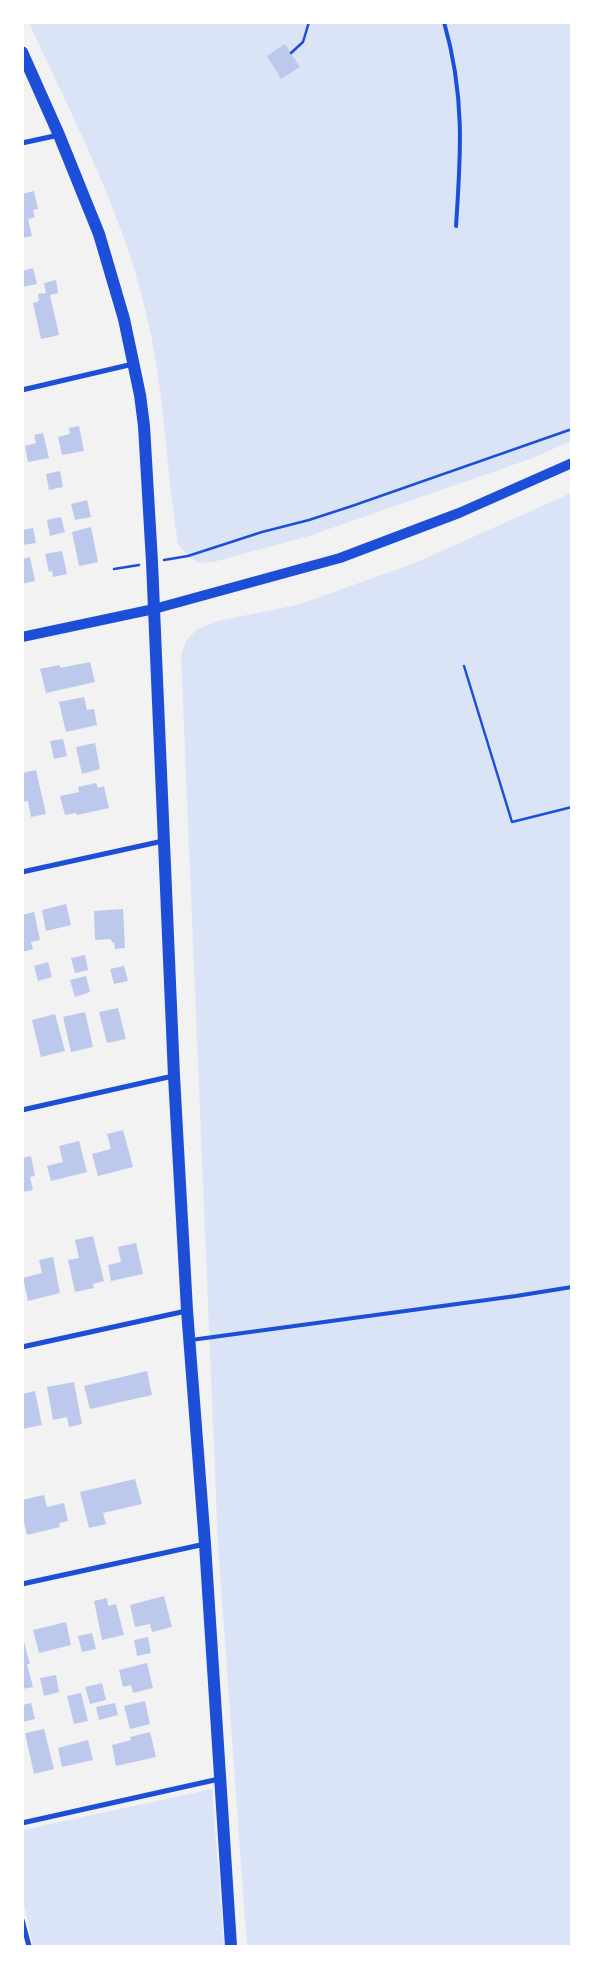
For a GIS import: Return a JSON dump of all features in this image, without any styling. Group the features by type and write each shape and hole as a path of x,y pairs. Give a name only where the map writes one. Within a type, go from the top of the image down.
{"main road":[{"path":"22,52 60,135 99,234 124,319 134,364 140,395 146,449 174,1076 187,1310 205,1544 231,1946"},
{"path":"22,637 154,608 340,558 459,513 572,463"}],"street":[{"path":"22,143 60,135"},
{"path":"22,390 134,364"},
{"path":"22,872 163,841"},
{"path":"22,1110 174,1076"},
{"path":"22,1347 187,1310"},
{"path":"22,1584 205,1544"},
{"path":"22,1823 219,1780"},
{"path":"22,1920 29,1946"}],"lane":[{"path":"444,22 451,46 458,85 461,124 456,226"},
{"path":"189,1340 572,1287"}],"path":[{"path":"291,53 303,42 310,22"},
{"path":"188,556 352,506 572,429"},
{"path":"464,666 512,822 572,807"}],"shaded area":[{"path":"29,23 571,23 571,441 533,458 306,537 213,562 198,563 188,556 178,544 156,366 143,298 131,258 100,178"},
{"path":"571,493 571,1946 247,1946 218,1545 181,656 186,641 196,630 218,621 297,605 415,563"},
{"path":"212,1789 224,1946 33,1946 23,1900 23,1830"}],"building":[{"path":"285,44 300,67 281,79 267,56"},
{"path":"34,191 38,209 33,210 35,217 28,219 32,236 22,238 22,194"},
{"path":"33,268 37,284 22,287 22,271"},
{"path":"56,280 58,293 50,295 59,335 41,339 33,303 39,301 38,294 46,293 44,283"},
{"path":"79,426 84,451 62,455 58,437 70,434 69,428"},
{"path":"43,433 49,458 28,462 25,446 36,443 34,435"},
{"path":"60,471 63,487 49,490 46,474"},
{"path":"87,500 91,517 75,520 71,504"},
{"path":"61,517 65,532 50,536 47,520"},
{"path":"91,527 98,562 79,566 72,532"},
{"path":"33,528 36,543 22,545 22,530"},
{"path":"62,551 67,574 53,577 52,571 49,572 45,554"},
{"path":"30,557 35,581 22,584 22,559"},
{"path":"90,662 95,682 46,693 40,669 60,665 60,668"},
{"path":"84,697 87,710 94,709 97,725 66,732 59,702"},
{"path":"63,739 67,756 54,759 50,741"},
{"path":"95,743 100,769 82,774 76,747"},
{"path":"36,770 46,814 31,817 28,801 22,802 22,773"},
{"path":"96,783 98,788 104,786 109,808 77,815 76,813 65,815 60,796 79,792 78,787"},
{"path":"66,904 71,925 46,931 42,910"},
{"path":"123,909 125,948 115,949 114,942 112,943 111,939 95,940 94,911"},
{"path":"34,912 40,940 31,942 33,949 22,952 22,915"},
{"path":"85,955 88,970 75,973 71,958"},
{"path":"48,962 52,977 38,981 34,966"},
{"path":"124,966 128,981 114,984 110,969"},
{"path":"86,976 90,992 75,997 70,980"},
{"path":"118,1008 126,1039 107,1043 99,1012"},
{"path":"85,1012 93,1047 71,1052 63,1017"},
{"path":"55,1014 65,1051 41,1057 32,1020"},
{"path":"123,1130 133,1167 98,1176 92,1154 111,1149 107,1134"},
{"path":"79,1141 87,1172 51,1181 47,1166 63,1162 59,1146"},
{"path":"31,1156 35,1176 30,1177 33,1190 22,1192 22,1158"},
{"path":"93,1236 104,1281 93,1284 94,1288 75,1292 68,1260 79,1258 75,1240"},
{"path":"136,1243 143,1274 111,1281 108,1265 121,1262 118,1247"},
{"path":"53,1257 60,1293 28,1301 23,1278 42,1273 39,1260"},
{"path":"147,1371 152,1395 90,1409 84,1386"},
{"path":"74,1382 82,1424 69,1427 67,1417 53,1420 47,1387"},
{"path":"35,1391 42,1425 22,1429 22,1394"},
{"path":"135,1479 142,1504 103,1513 106,1524 89,1528 80,1492"},
{"path":"44,1495 47,1507 64,1503 68,1521 59,1523 60,1527 27,1535 22,1514 22,1500"},
{"path":"164,1596 172,1627 152,1632 150,1624 135,1627 130,1605"},
{"path":"107,1598 108,1606 116,1604 124,1635 102,1640 94,1601"},
{"path":"66,1622 71,1645 39,1653 33,1630"},
{"path":"92,1633 96,1649 82,1652 78,1636"},
{"path":"22,1635 30,1664 27,1664 33,1687 22,1689"},
{"path":"148,1637 151,1653 137,1656 134,1640"},
{"path":"147,1663 153,1688 133,1693 131,1685 123,1687 119,1670"},
{"path":"56,1675 59,1692 44,1696 40,1678"},
{"path":"102,1683 106,1700 90,1704 85,1687"},
{"path":"81,1693 88,1721 74,1724 67,1696"},
{"path":"145,1701 150,1724 130,1729 124,1706"},
{"path":"31,1703 35,1719 22,1722 22,1705"},
{"path":"115,1703 118,1715 99,1720 96,1707"},
{"path":"44,1729 54,1769 34,1774 25,1733"},
{"path":"150,1732 156,1757 116,1766 112,1745 131,1740 130,1737"},
{"path":"88,1740 93,1760 62,1767 58,1748"}]}
